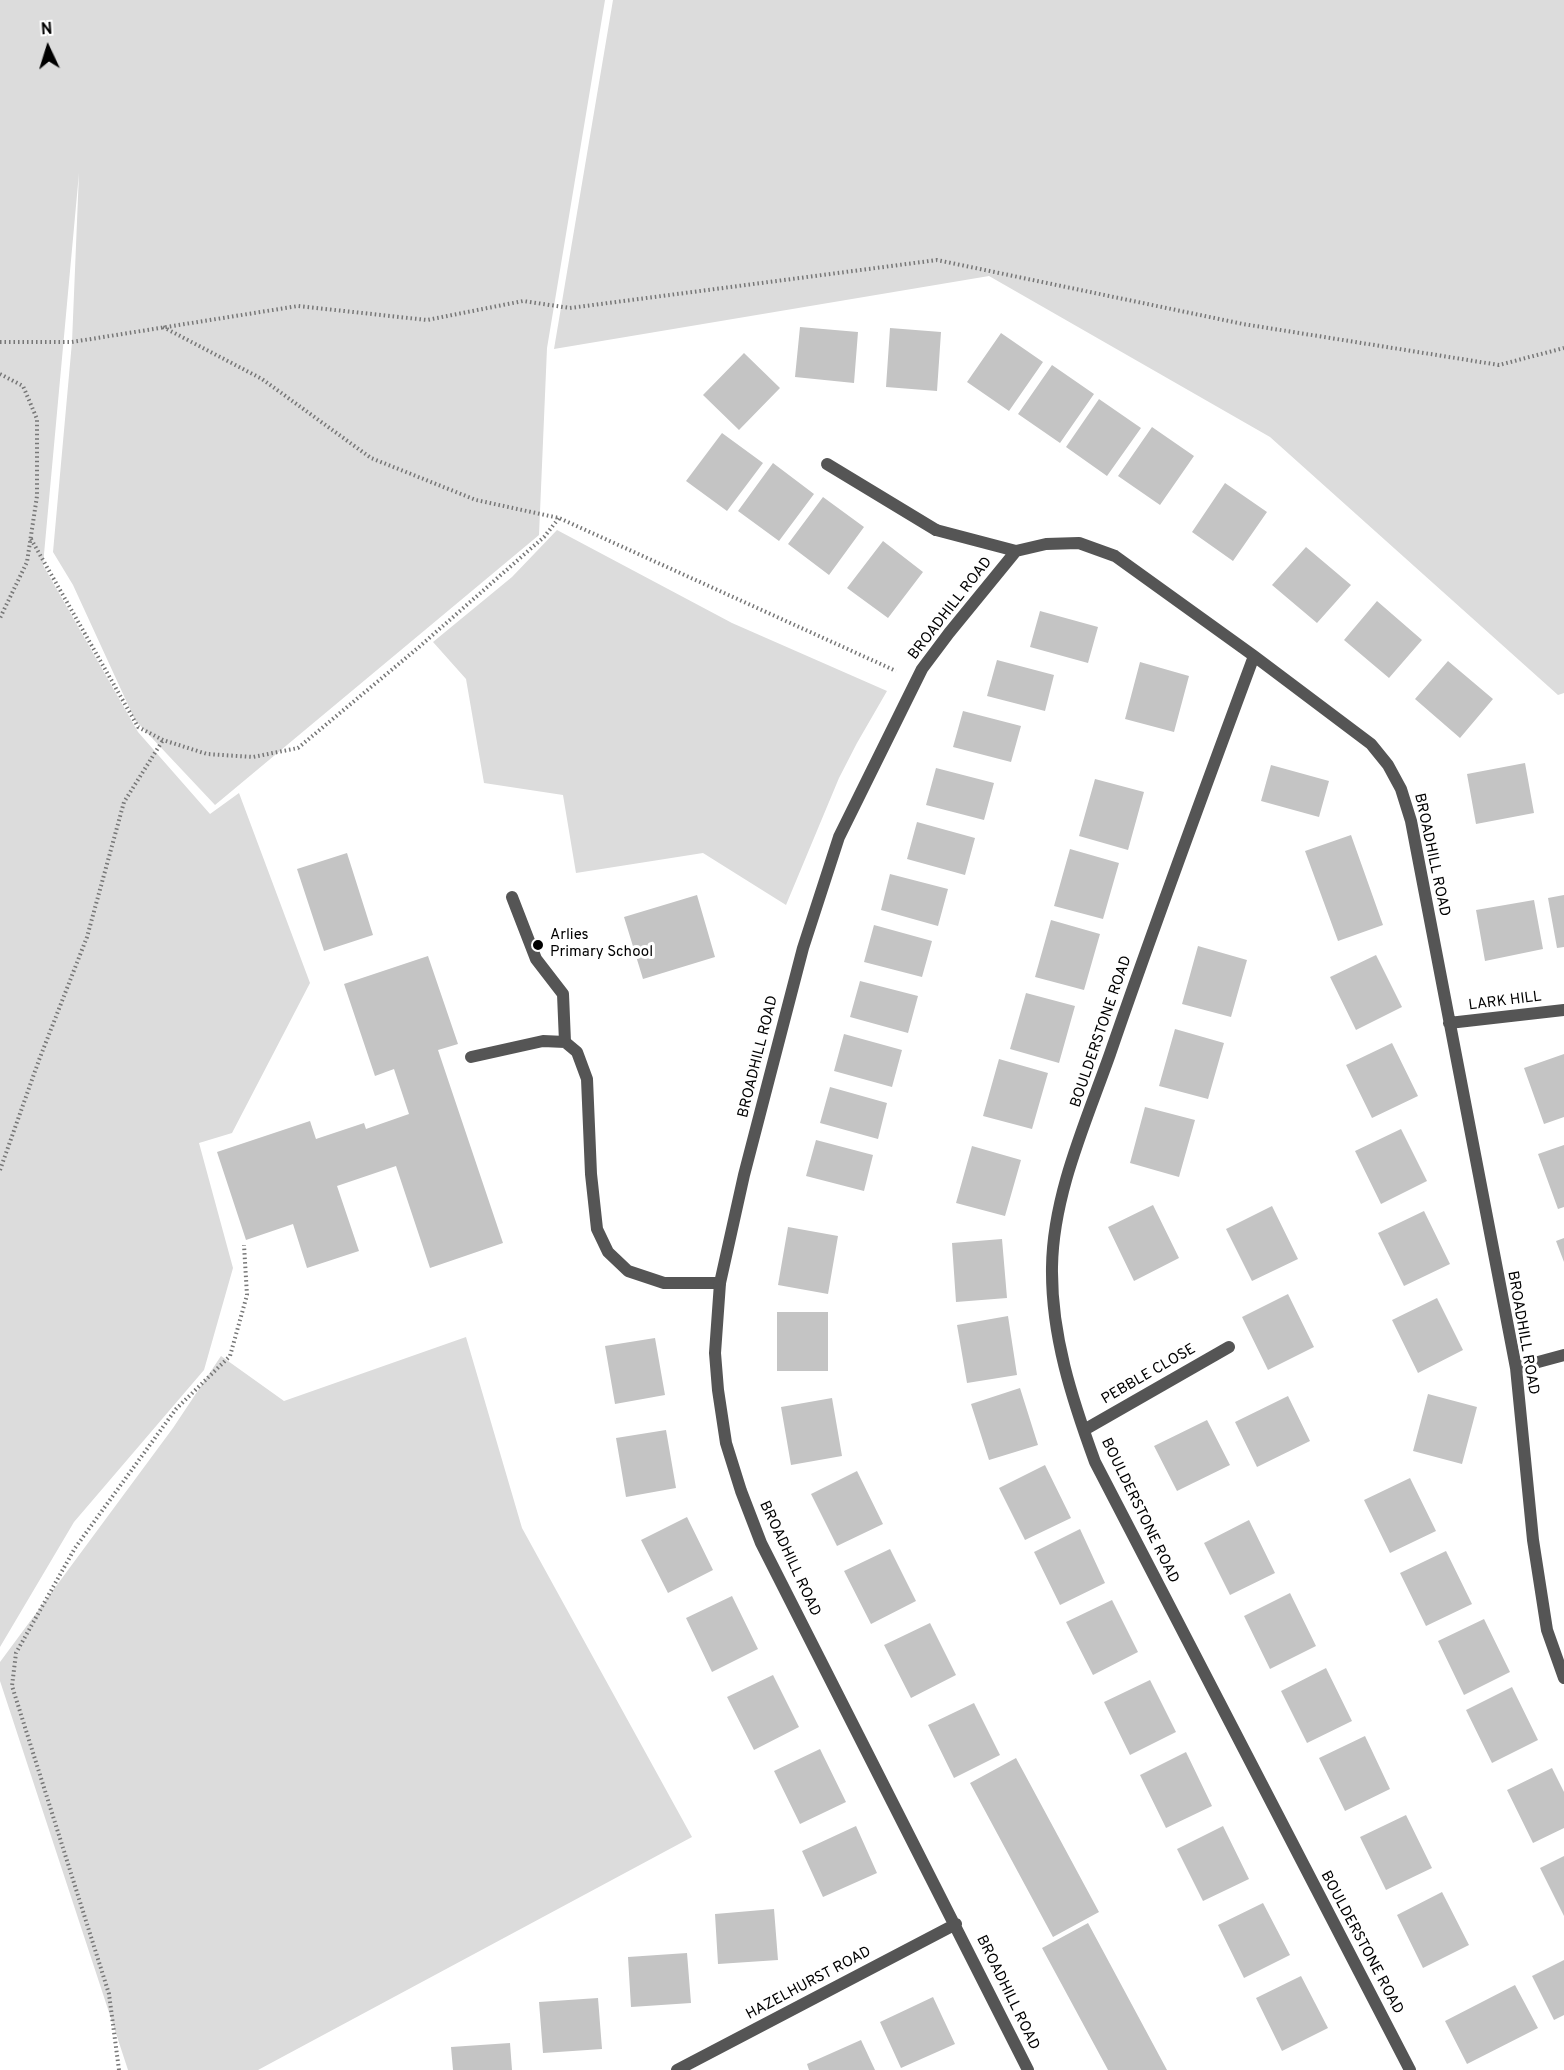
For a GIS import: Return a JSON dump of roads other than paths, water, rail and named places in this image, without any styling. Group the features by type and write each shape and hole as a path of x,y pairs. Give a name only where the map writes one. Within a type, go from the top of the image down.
{"street":[{"path":"827,464 936,530 1016,551"},
{"name":"BROADHILL ROAD","path":"1028,2070 956,1924 761,1544 726,1443 715,1353 720,1283 744,1175 803,948 839,837 922,669 1016,551 1046,544 1079,543 1115,556 1371,744 1388,765 1397,781 1411,821 1516,1368 1539,1585 1547,1630 1564,1678"},
{"name":"BOULDERSTONE ROAD","path":"1254,656 1157,918 1066,1181 1054,1226 1053,1308 1061,1353 1095,1462 1410,2070"},
{"path":"512,897 536,959 563,994 565,1042"},
{"name":"LARK HILL","path":"1449,1023 1564,1010"},
{"path":"471,1058 543,1041 565,1042 577,1052 587,1080 591,1174 597,1229 608,1252 628,1271 664,1283 720,1283"},
{"name":"PEBBLE CLOSE","path":"1084,1430 1229,1347"},
{"path":"1516,1368 1564,1355"},
{"name":"HAZELHURST ROAD","path":"677,2070 956,1924"}],"place":[{"name":"Arlies Primary School","path":"538,945"}]}
